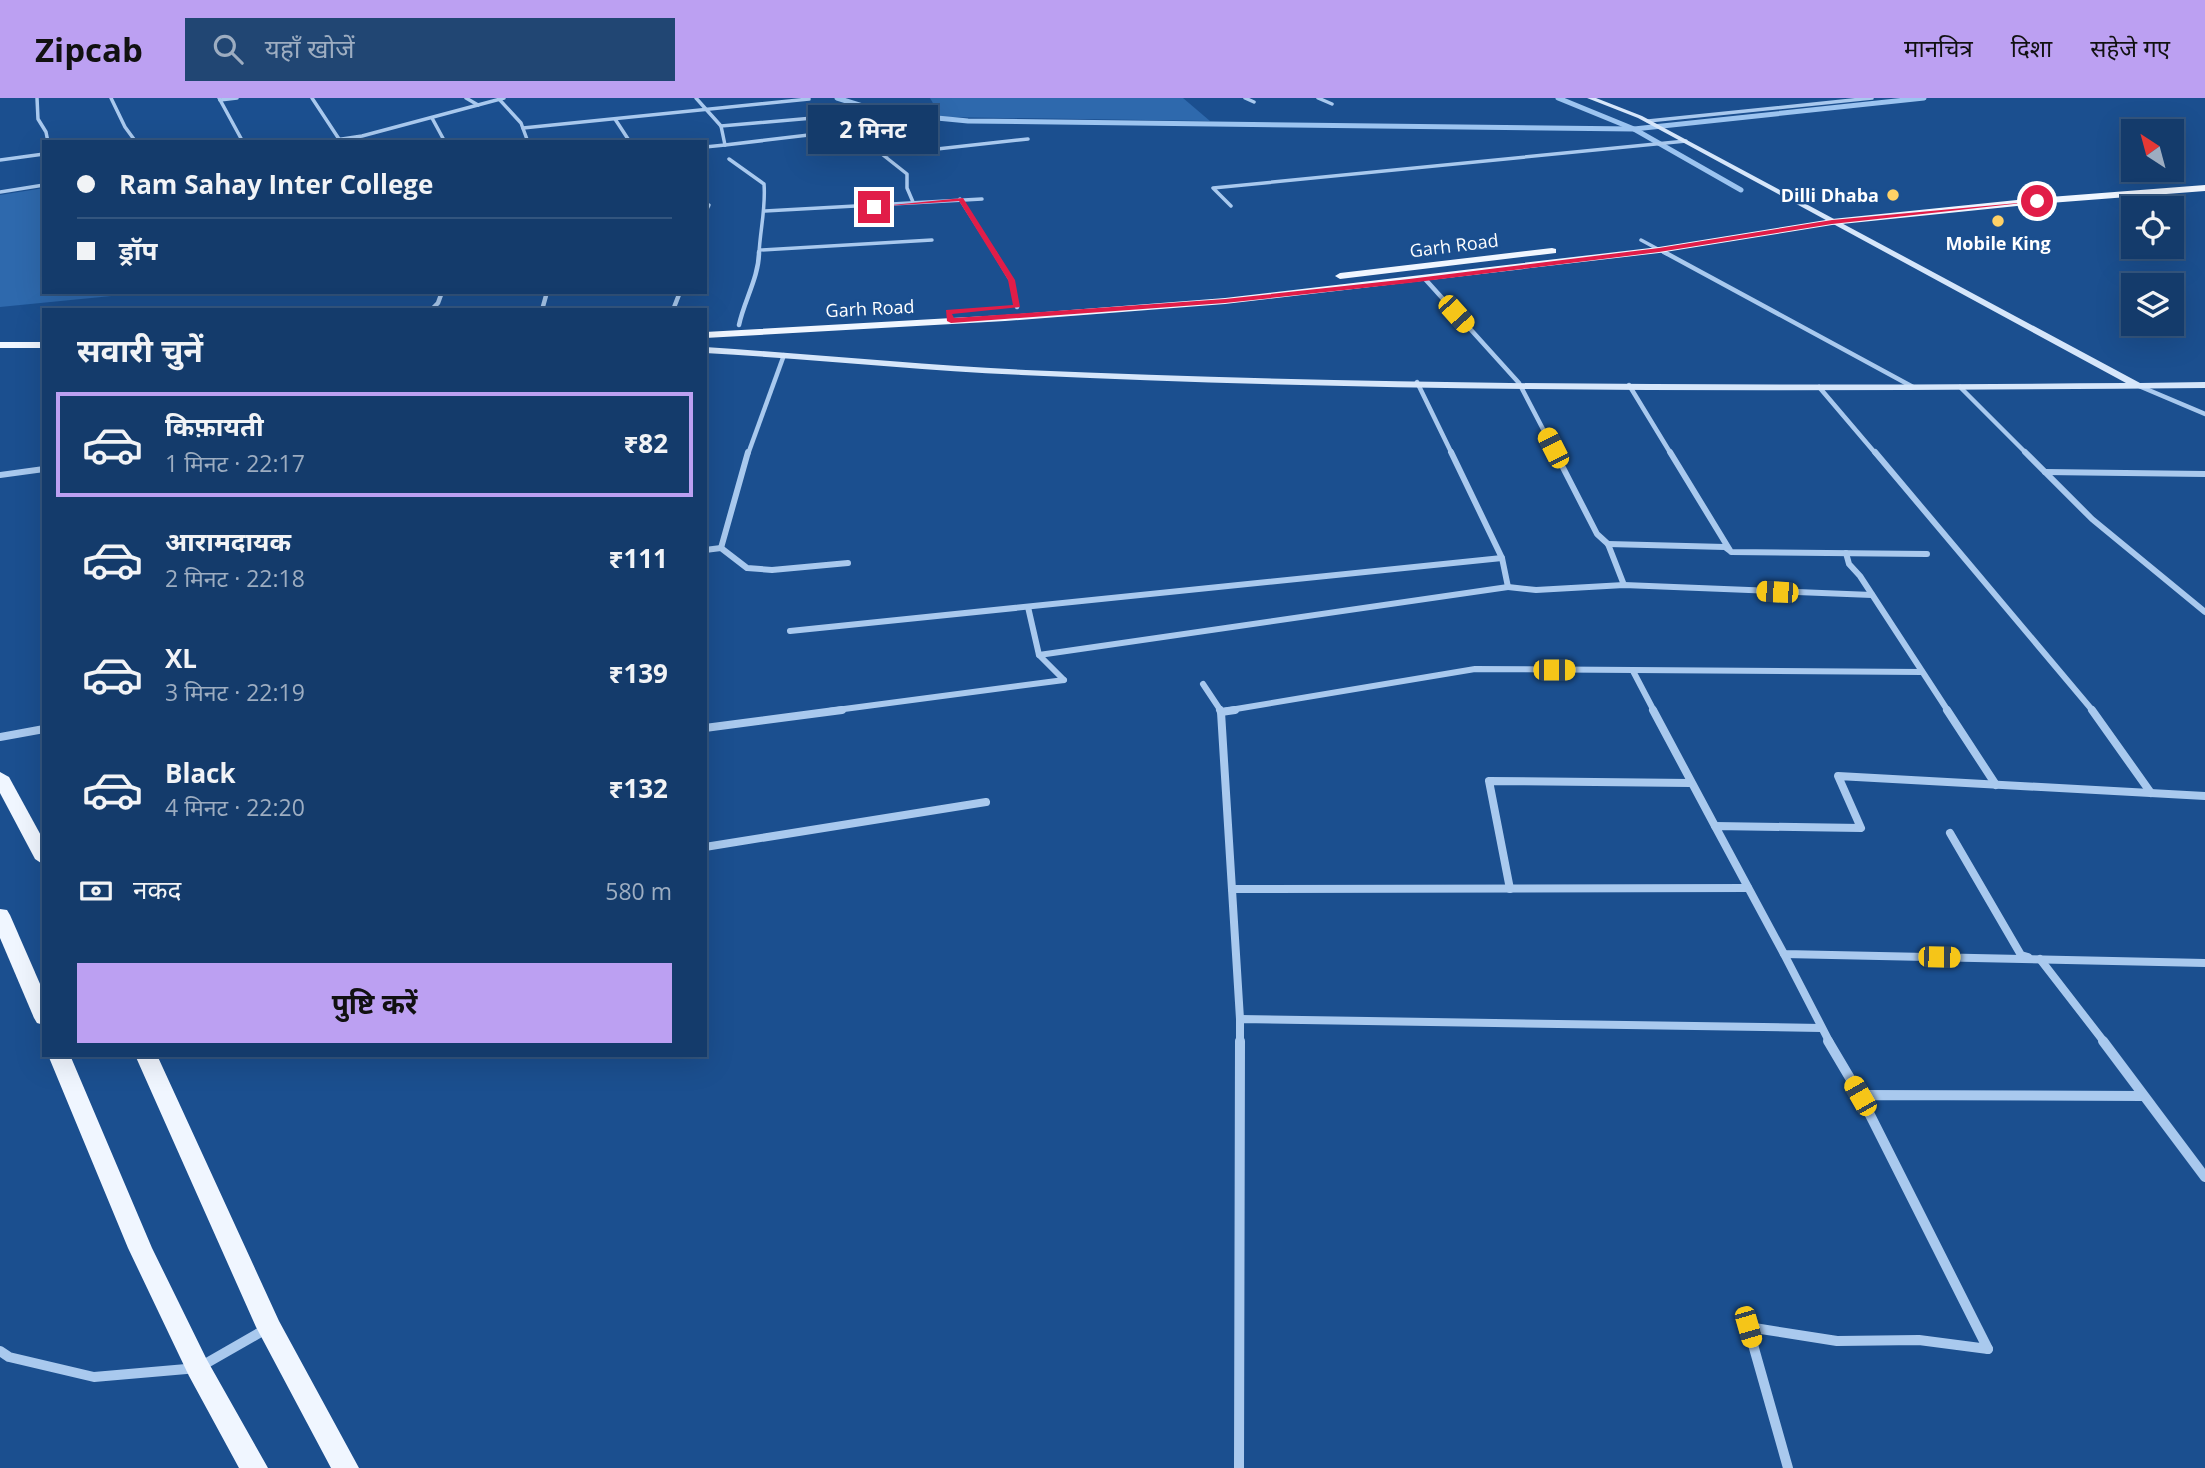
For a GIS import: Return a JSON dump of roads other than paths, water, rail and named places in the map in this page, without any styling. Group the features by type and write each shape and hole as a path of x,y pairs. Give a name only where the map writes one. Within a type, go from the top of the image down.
{"main road":[{"path":"1681,234 1864,210 2134,184 2205,181"},
{"path":"2134,184 2150,191"},
{"name":"Garh Road","path":"707,327 950,316 1017,307 1264,297 1659,250 1832,222 2205,188"},
{"path":"1864,210 1880,217"},
{"name":"Garh Road","path":"707,335 1158,302 1253,287 1654,238"},
{"path":"1253,287 1264,297"},
{"path":"0,335 42,335"},
{"path":"0,345 42,345"},
{"path":"0,777 42,853"},
{"path":"0,915 42,1013"},
{"path":"60,1057 140,1248 198,1368 254,1468"},
{"path":"147,1057 269,1327 341,1466"}],"street":[{"path":"37,98 38,119 48,140"},
{"path":"111,98 119,111 124,130 134,140"},
{"path":"237,98 220,99 242,140"},
{"path":"312,98 338,139"},
{"path":"466,98 478,105"},
{"path":"696,98 720,126 726,145"},
{"path":"1245,98 1254,102"},
{"path":"1318,98 1332,104"},
{"path":"1590,98 1648,121 2139,386 2205,414"},
{"path":"1648,121 1872,98"},
{"path":"333,140 502,99 523,128 527,140"},
{"path":"523,128 809,99"},
{"path":"720,126 847,115"},
{"path":"432,118 444,140"},
{"path":"615,119 629,140"},
{"path":"707,147 885,126"},
{"path":"913,202 907,188 906,174 883,155 1028,139"},
{"path":"1231,206 1213,188 1686,141"},
{"path":"0,160 42,154"},
{"path":"729,159 764,184 765,211 760,233 759,263 738,325"},
{"path":"0,192 42,185"},
{"path":"960,199 1011,280 1017,307"},
{"path":"765,211 982,199"},
{"path":"707,209 709,205"},
{"path":"760,250 932,240"},
{"path":"1641,240 1913,387"},
{"path":"1425,279 1519,383 1597,534 1608,544 1624,586"},
{"path":"707,350 1062,374 1819,387 2205,385"},
{"path":"721,548 750,447 784,355"},
{"path":"1417,382 1502,558 1508,587"},
{"path":"1629,385 1731,552"},
{"path":"1819,387 2080,693 2151,793"},
{"path":"1960,387 2092,519 2205,612"},
{"path":"0,475 42,468"},
{"path":"2044,472 2205,474"},
{"path":"1608,544 1725,547 1731,552 1927,554"},
{"path":"707,550 721,548 747,568 772,570 848,562"},
{"path":"1846,553 1849,565 1860,576 1996,785"},
{"path":"790,631 1502,558"},
{"path":"1039,655 1508,587 1536,590 1624,586 1872,596"},
{"path":"707,728 1064,680 1039,655 1028,607"},
{"path":"1221,712 1475,669 1922,672"},
{"path":"1633,671 1690,783 1860,1096 1987,1349 1919,1340 1837,1341 1748,1327 1788,1468"},
{"path":"1203,684 1221,712 1240,1019 1239,1468"},
{"path":"0,737 42,729"},
{"path":"1715,826 1861,828 1838,776 2205,796"},
{"path":"1510,889 1489,781 1690,783"},
{"path":"707,847 986,802"},
{"path":"1950,833 2021,955 2043,960 2205,1177"},
{"path":"1232,889 1748,888"},
{"path":"1784,954 2205,963"},
{"path":"1240,1019 1821,1028"},
{"path":"1860,1096 2143,1096"},
{"path":"0,1351 9,1357 94,1377 198,1368 269,1327"}],"waterway":[{"path":"837,98 885,113 968,121 1634,129"},
{"path":"1558,98 1634,129"},
{"path":"1634,129 1924,98"},
{"path":"1634,129 1741,190"}],"place":[{"name":"Dilli Dhaba","path":"1893,195"},
{"name":"Mobile King","path":"1998,221"}]}
